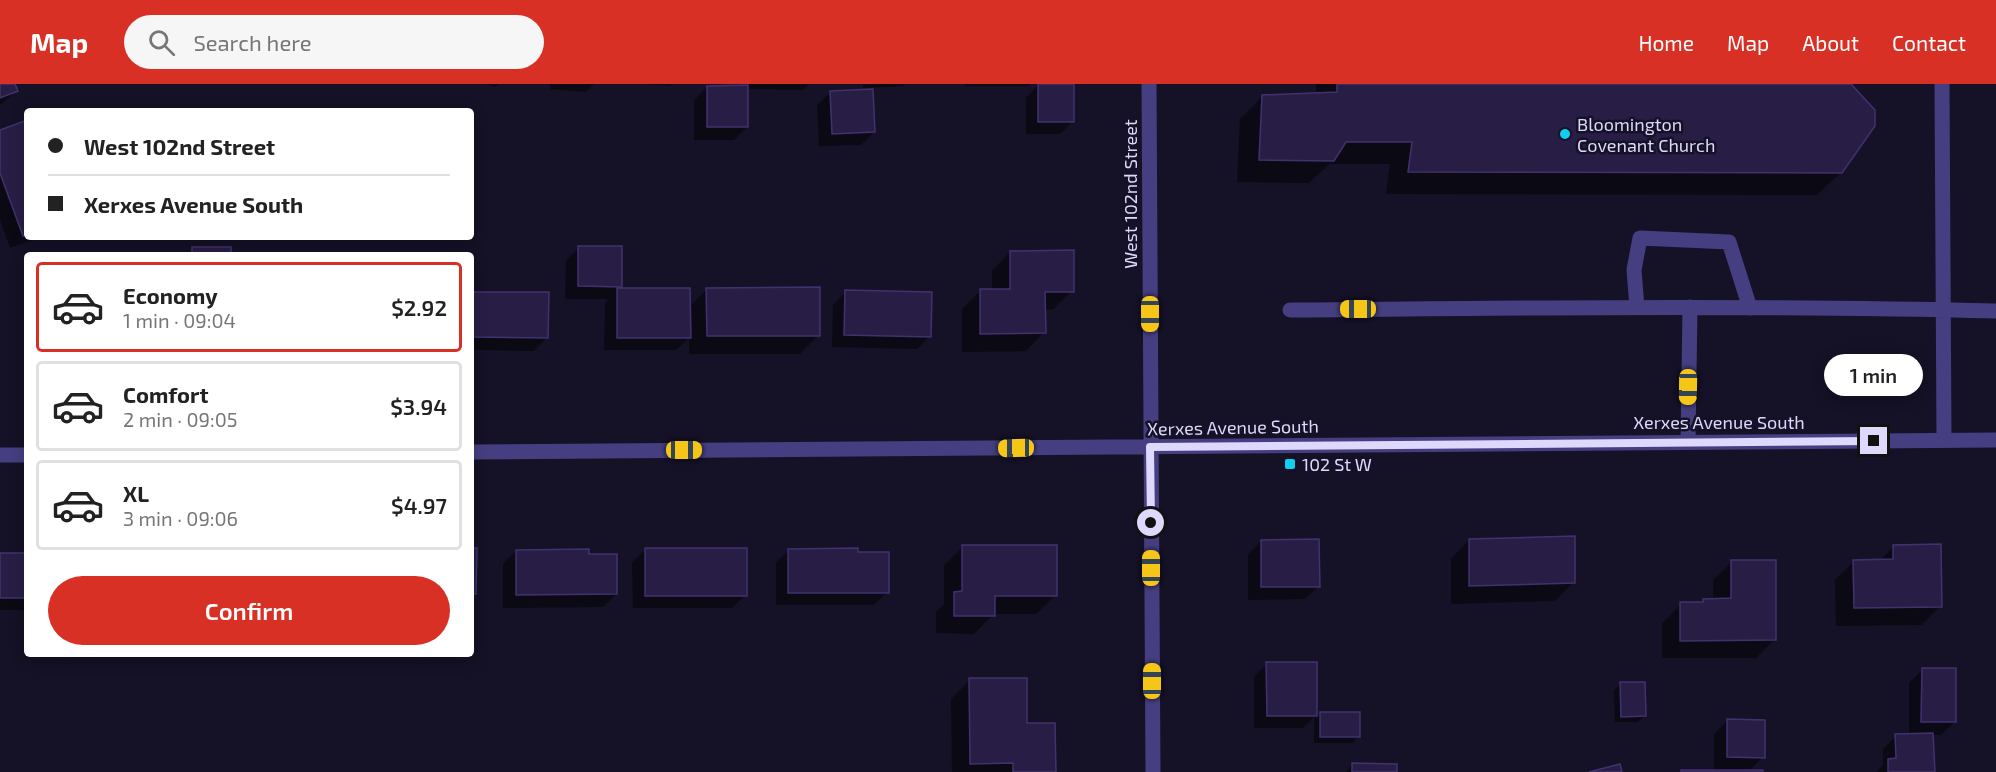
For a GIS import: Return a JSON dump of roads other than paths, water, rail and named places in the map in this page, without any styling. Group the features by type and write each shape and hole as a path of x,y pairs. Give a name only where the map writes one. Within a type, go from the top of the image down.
{"street":[{"name":"West 102nd Street","path":"1149,84 1152,772"},
{"path":"1942,84 1944,440"},
{"path":"1637,307 1634,270 1640,238 1729,242 1750,308"},
{"path":"1290,310 1637,307 1996,311"},
{"path":"1688,442 1690,308"},
{"name":"Xerxes Avenue South","path":"474,452 1996,440"},
{"path":"0,455 24,455"}],"place":[{"name":"Bloomington Covenant Church","path":"1565,134"},
{"name":"102 St W","path":"1290,464"}]}
